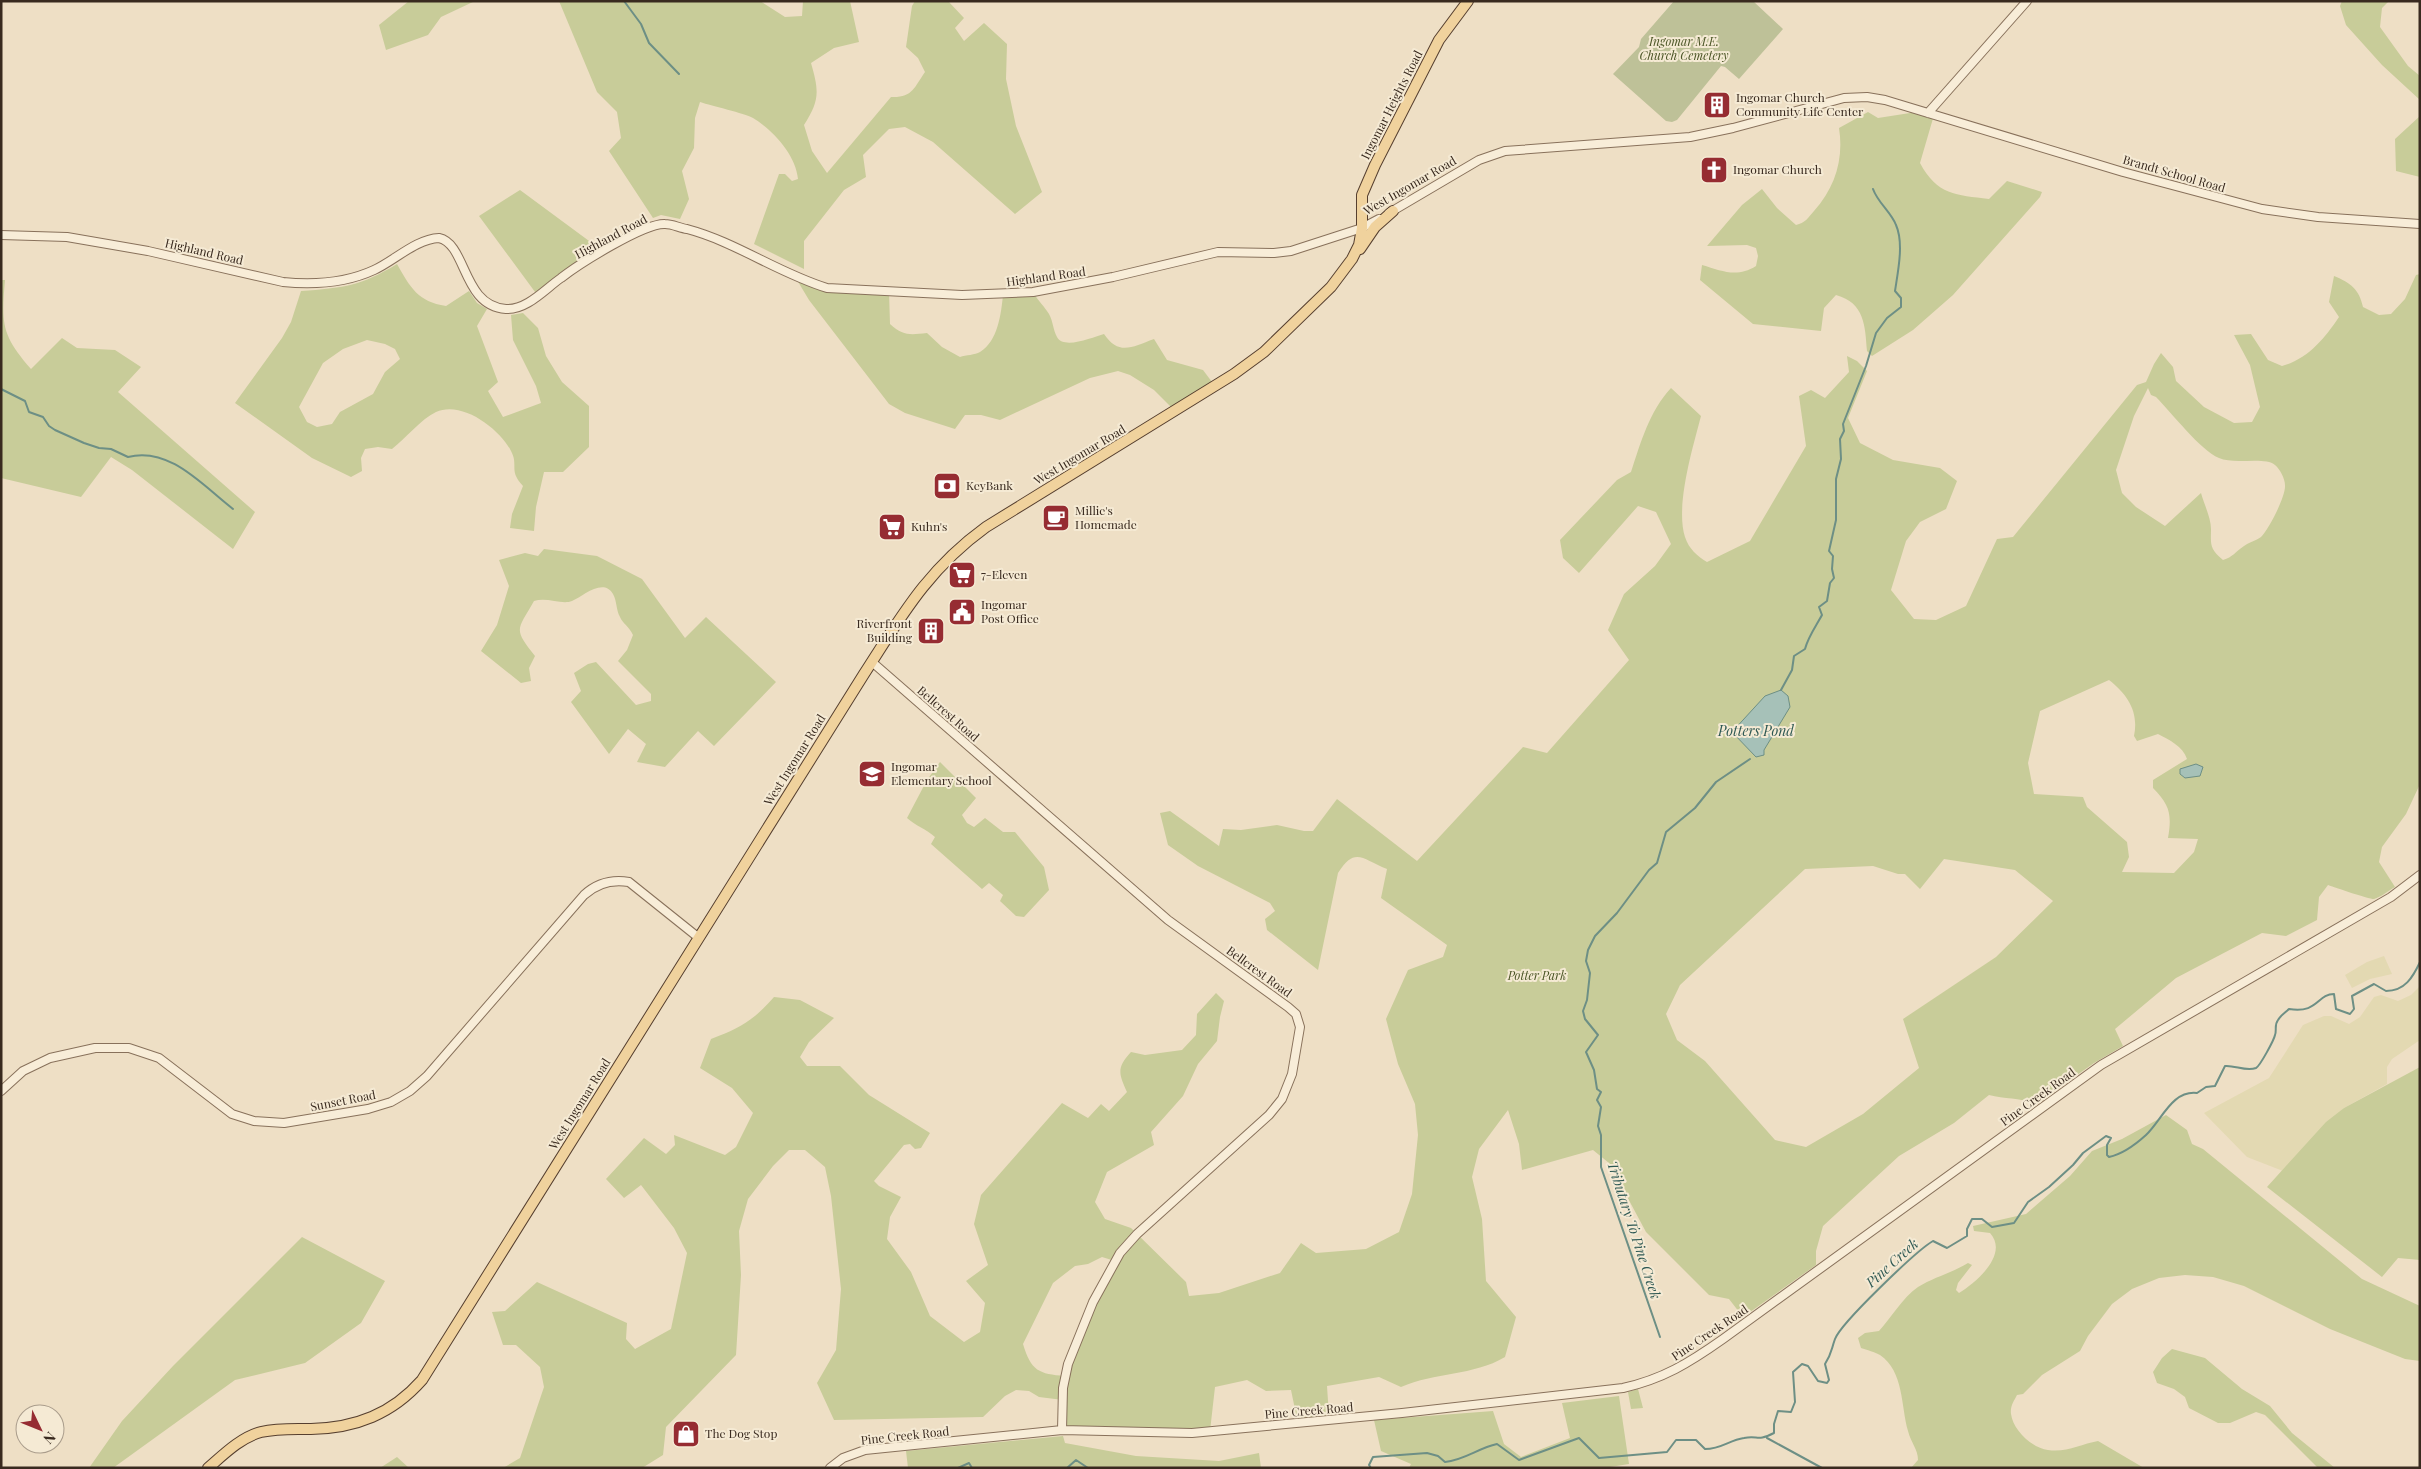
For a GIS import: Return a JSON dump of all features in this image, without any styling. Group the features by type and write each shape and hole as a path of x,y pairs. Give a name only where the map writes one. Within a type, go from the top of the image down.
{"main road":[{"name":"Ingomar Heights Road","path":"1362,228 1362,201 1367,181 1439,40 1468,1"},
{"path":"1352,259 1371,232 1393,211"},
{"name":"West Ingomar Road","path":"208,1468 238,1443 254,1434 288,1428 312,1429 354,1424 374,1418 394,1407 417,1386 437,1359 872,662 923,585 958,548 986,527 1246,366 1317,301 1352,259 1359,245 1362,228"}],"street":[{"path":"1928,113 2027,1"},
{"name":"West Ingomar Road","path":"1362,228 1480,160 1504,151 1690,136 1733,128 1844,98 1875,98 1928,113"},
{"name":"Brandt School Road","path":"1928,113 2198,194 2262,209 2318,217 2420,224"},
{"name":"Highland Road","path":"1,235 67,237 148,251 284,282 303,284 336,281 361,275 425,242 439,238 450,245 482,299 497,307 510,309 526,303 570,271 638,232 664,224 715,238 804,280 827,288 995,295 1065,288 1218,252 1274,253 1291,251 1362,228"},
{"name":"Bellcrest Road","path":"872,662 1168,920 1288,1007 1299,1020 1300,1036 1292,1074 1277,1106 1177,1201 1137,1234 1116,1261 1093,1302 1068,1364 1063,1388 1062,1430"},
{"name":"Pine Creek Road","path":"830,1468 844,1458 866,1450 1062,1430 1192,1433 1402,1413 1623,1388 1664,1376 1685,1365 1723,1339 2101,1065 2391,897 2420,875"},
{"name":"Sunset Road","path":"1,1091 23,1071 50,1058 78,1051 119,1047 139,1050 159,1058 225,1110 247,1119 284,1124 368,1109 398,1099 427,1076 584,896 595,886 615,880 629,882 699,938"}],"shaded area":[{"path":"2384,956 2392,974 2370,979 2352,988 2345,975 2367,962"},
{"path":"2420,986 2420,1040 2392,1059 2387,1067 2387,1084 2344,1108 2283,1171 2247,1157 2204,1113 2269,1078 2303,1025 2324,1016 2331,1016 2349,1024 2360,1017 2374,997 2381,995 2398,1001 2411,995"}],"green space":[{"path":"409,1 475,1 441,17 428,35 386,50 379,25"},
{"path":"559,1 760,1 785,17 802,16 803,1 850,1 859,42 834,48 811,63 817,88 813,109 804,125 812,151 827,173 891,97 908,94 925,72 918,58 906,47 912,6 915,1 948,1 964,18 955,28 964,41 984,23 1007,44 1006,79 1016,126 1042,192 1015,214 933,142 905,127 889,129 863,155 866,177 844,190 804,241 804,269 754,244 779,174 785,174 792,181 798,179 793,161 788,152 776,136 753,118 700,102 695,118 694,148 682,171 689,199 680,219 661,215 653,218 609,151 621,138 617,112 597,92"},
{"name":"Ingomar M.E. Church Cemetery","path":"1674,1 1753,1 1783,29 1739,79 1725,67 1721,66 1677,120 1672,122 1666,121 1613,74 1639,47 1641,39"},
{"path":"2342,1 2389,1 2382,8 2380,27 2408,66 2420,76 2420,100 2382,65 2346,25 2340,6"},
{"path":"1917,110 1934,115 1920,163 1933,182 1948,192 1989,199 2007,181 2042,192 2040,197 1953,295 1913,330 1872,356 1867,351 1862,317 1853,304 1846,299 1836,295 1824,308 1821,331 1753,324 1700,280 1702,265 1736,273 1756,266 1758,256 1756,248 1747,245 1707,246 1742,205 1762,189 1777,208 1796,225 1808,218 1827,193 1836,172 1840,151 1839,128 1868,112 1878,118 1910,113"},
{"path":"2420,116 2420,177 2396,171 2395,139"},
{"path":"520,190 604,252 538,296 479,216"},
{"path":"397,264 406,280 416,292 428,301 436,304 446,306 469,291 477,303 487,309 477,326 498,382 488,391 503,417 541,403 536,386 513,340 511,315 523,313 538,328 546,356 562,382 589,406 589,447 563,472 544,472 536,507 534,531 510,528 512,514 523,486 516,476 513,456 506,443 498,434 468,413 446,409 436,412 425,419 392,449 378,447 365,449 361,458 362,471 351,477 312,458 235,403 282,338 291,322 301,291 351,285","holes":["367,340 385,344 395,349 400,359 385,372 373,394 340,412 332,424 317,427 307,422 299,407 323,363 343,349"]},
{"name":"Potter Park","path":"2420,274 2420,784 2406,814 2382,847 2379,862 2395,887 2374,899 2328,885 2319,897 2317,920 2286,936 2262,933 2176,978 2115,1029 2123,1046 2094,1063 2036,1104 1989,1095 1954,1123 1899,1156 1823,1226 1816,1251 1816,1265 1743,1317 1729,1299 1709,1295 1646,1232 1609,1163 1593,1150 1522,1170 1519,1144 1508,1110 1479,1149 1472,1177 1482,1219 1486,1281 1516,1317 1505,1357 1493,1363 1480,1368 1414,1382 1401,1387 1379,1377 1327,1386 1329,1416 1297,1419 1291,1390 1266,1391 1247,1380 1215,1387 1210,1431 1062,1430 1063,1400 1039,1397 1029,1391 1016,1390 1005,1396 983,1417 834,1420 817,1383 836,1350 841,1289 831,1196 825,1167 805,1150 789,1150 773,1166 748,1199 739,1231 741,1275 736,1355 666,1427 663,1455 642,1468 503,1468 520,1458 544,1387 540,1367 516,1345 503,1345 492,1312 505,1311 537,1282 627,1323 626,1339 635,1349 671,1329 687,1253 674,1228 641,1185 624,1198 606,1179 644,1138 666,1154 675,1145 674,1135 725,1155 736,1147 753,1113 732,1088 700,1068 711,1039 746,1023 774,997 800,1000 834,1018 809,1042 800,1057 807,1066 840,1066 869,1095 930,1133 921,1148 915,1149 910,1144 904,1145 874,1181 879,1186 901,1197 890,1217 887,1239 911,1272 930,1316 964,1342 980,1332 985,1303 966,1281 988,1265 974,1224 981,1195 1062,1103 1088,1118 1101,1104 1109,1111 1127,1092 1120,1071 1123,1062 1131,1052 1145,1055 1182,1050 1196,1035 1197,1014 1216,993 1224,1001 1217,1041 1198,1064 1183,1096 1151,1132 1154,1145 1107,1172 1095,1202 1105,1219 1131,1228 1186,1282 1189,1296 1219,1293 1280,1273 1301,1243 1316,1253 1366,1249 1399,1232 1412,1194 1418,1135 1415,1104 1398,1064 1386,1019 1408,970 1443,957 1447,945 1381,898 1387,869 1360,857 1354,857 1338,873 1318,970 1267,930 1265,919 1275,911 1270,903 1198,866 1168,845 1160,813 1170,811 1219,846 1223,829 1241,830 1277,825 1313,831 1337,799 1417,861 1523,747 1547,753 1629,660 1608,630 1624,594 1655,566 1671,544 1656,512 1638,506 1579,573 1563,558 1560,540 1617,480 1631,472 1651,417 1671,388 1701,416 1686,476 1682,524 1685,537 1691,549 1707,562 1750,541 1806,446 1799,396 1811,390 1825,398 1849,372 1847,356 1857,361 1867,371 1848,418 1860,443 1893,460 1940,468 1957,481 1946,509 1920,522 1906,541 1891,590 1914,619 1936,620 1966,606 1997,539 2013,537 2137,385 2146,382 2161,353 2173,367 2176,381 2204,407 2234,423 2252,422 2260,407 2250,365 2234,335 2251,334 2268,360 2282,366 2300,358 2315,347 2339,317 2329,302 2334,276 2345,281 2357,291 2363,307 2379,315 2391,314 2405,299 2416,275","holes":["2148,388 2151,395 2156,397 2211,454 2225,460 2264,461 2275,465 2284,480 2285,490 2276,512 2261,537 2223,560 2212,546 2210,520 2201,493 2165,526 2136,507 2122,493 2116,470 2134,416","2109,680 2127,698 2135,719 2134,736 2137,741 2158,734 2182,750 2187,759 2153,780 2153,788 2163,800 2168,811 2170,823 2168,838 2198,839 2194,852 2174,873 2122,872 2129,857 2127,842 2087,807 2083,797 2034,794 2028,763 2040,711","1944,859 2015,870 2053,901 1996,957 1903,1019 1919,1068 1863,1114 1806,1147 1775,1140 1705,1061 1677,1040 1666,1014 1680,985 1805,869 1873,866 1898,874 1905,874 1920,889","1102,1257 1115,1261 1068,1364 1065,1376 1042,1372 1029,1360 1023,1344 1053,1283 1075,1266 1088,1264"]},
{"path":"794,275 812,283 889,291 890,324 907,334 927,333 942,347 960,357 980,352 991,341 995,334 1003,295 1033,292 1049,314 1057,337 1061,341 1079,342 1104,334 1115,345 1126,348 1154,339 1167,360 1203,370 1215,386 1175,411 1154,390 1130,375 1118,371 1090,378 1000,420 981,415 965,415 955,429 905,413 889,404 809,300"},
{"path":"1,280 5,280 3,308 9,338 31,369 62,338 77,348 115,350 141,367 118,392 255,512 233,549 132,470 111,457 81,497 1,478"},
{"path":"544,549 597,556 642,579 685,638 706,617 776,682 714,746 698,731 665,767 637,762 646,744 628,729 609,754 571,702 581,691 574,673 588,664 596,662 636,705 651,701 651,694 618,661 627,650 633,635 621,619 613,594 609,589 604,587 598,588 568,602 534,601 520,629 523,640 535,656 529,668 531,681 521,683 481,651 497,625 509,586 499,560 525,553 538,556"},
{"path":"940,762 976,798 962,815 967,823 974,827 985,818 1003,832 1015,832 1044,867 1049,890 1024,917 1016,916 1000,901 1003,895 989,883 982,889 931,844 935,837 907,818 927,780"},
{"path":"2420,1067 2420,1260 2398,1258 2382,1277 2267,1187 2326,1122 2344,1108"},
{"path":"2166,1115 2187,1130 2192,1144 2203,1149 2362,1279 2420,1306 2420,1361 2405,1359 2330,1329 2244,1286 2213,1277 2185,1275 2159,1278 2132,1289 2112,1304 2088,1336 2080,1351 2042,1375 2023,1394 2017,1395 2012,1404 2011,1411 2015,1426 2019,1432 2030,1442 2042,1449 2055,1451 2098,1441 2144,1468 1911,1468 1918,1460 1918,1456 1908,1431 1898,1380 1894,1370 1880,1355 1861,1348 1858,1338 1865,1333 1879,1331 1907,1296 1918,1287 1968,1263 1972,1265 1958,1283 1956,1290 1959,1293 1982,1275 1993,1258 1996,1250 1995,1241 1990,1233 1974,1231 1973,1226 2026,1214 2070,1176 2092,1151 2122,1139"},
{"path":"302,1237 385,1281 361,1323 305,1363 235,1380 113,1468 89,1468 122,1421 173,1366"},
{"path":"2172,1349 2205,1358 2242,1389 2270,1406 2292,1433 2335,1468 2318,1468 2265,1415 2256,1412 2230,1423 2218,1423 2189,1408 2185,1397 2174,1389 2157,1383 2153,1372 2162,1358"},
{"path":"1638,1389 1643,1408 1631,1409 1628,1392"},
{"path":"1619,1396 1629,1464 1610,1467 1409,1468 1411,1464 1381,1451 1374,1420 1493,1411 1504,1444 1521,1457 1570,1438 1562,1403"},
{"path":"1063,1436 1065,1443 1136,1456 1219,1461 1259,1453 1261,1468 908,1468 906,1451"},
{"path":"397,1457 409,1468 380,1468"}],"water":[{"name":"Potters Pond","path":"1781,690 1788,696 1790,707 1764,750 1764,755 1756,757 1732,732 1765,696"},
{"path":"2196,764 2203,767 2200,776 2185,778 2180,774 2180,769"}],"waterway":[{"path":"624,1 641,24 649,43 679,74"},
{"path":"1781,690 1792,670 1794,656 1805,649 1822,615 1819,607 1827,601 1830,583 1834,578 1832,569 1833,556 1829,551 1836,520 1836,479 1841,459 1840,439 1844,431 1843,424 1866,366 1876,333 1887,318 1901,307 1901,298 1895,291 1900,257 1900,240 1894,220 1873,189"},
{"path":"1,389 25,401 29,412 43,417 49,426 55,430 84,443 99,448 111,449 128,457 143,455 158,457 172,463 198,480 233,509"},
{"name":"Tributary To Pine Creek","path":"1660,1337 1601,1167 1601,1135 1598,1126 1601,1107 1597,1100 1601,1092 1597,1089 1594,1070 1586,1052 1598,1035 1585,1019 1583,1011 1587,1000 1590,973 1586,961 1588,950 1595,936 1617,913 1649,870 1657,863 1666,832 1695,808 1716,782 1750,759"},
{"name":"Pine Creek","path":"1371,1468 1369,1465 1373,1457 1427,1453 1438,1456 1445,1462 1459,1459 1497,1444 1519,1460 1579,1438 1599,1458 1667,1452 1676,1440 1696,1440 1705,1449 1711,1449 1739,1439 1768,1436 1774,1433 1774,1424 1778,1411 1791,1412 1795,1402 1793,1372 1802,1364 1808,1366 1818,1381 1827,1383 1829,1380 1825,1364 1840,1331 1850,1318 1924,1247 1933,1241 1947,1248 1967,1236 1967,1229 1972,1219 1982,1219 1992,1227 2014,1223 2028,1202 2049,1187 2083,1153 2106,1136 2111,1138 2107,1145 2107,1155 2109,1157 2119,1154 2133,1146 2146,1135 2168,1107 2181,1096 2188,1093 2197,1093 2206,1087 2215,1086 2225,1066 2248,1069 2256,1068 2264,1058 2272,1042 2276,1033 2277,1022 2289,1009 2306,1009 2324,997 2334,994 2336,1009 2350,1014 2354,1009 2352,996 2374,984 2386,991 2398,989 2408,982 2420,962"},
{"path":"1767,1438 1822,1468"},
{"name":"Pine Creek","path":"1067,1468 1076,1460 1088,1468"},
{"name":"Pine Creek","path":"958,1468 969,1463 972,1468"}],"place":[{"name":"Ingomar Church Community Life Center","path":"1717,105"},
{"name":"Ingomar Church","path":"1714,170"},
{"name":"KeyBank","path":"947,486"},
{"name":"Millie's Homemade","path":"1056,518"},
{"name":"Kuhn's","path":"892,527"},
{"name":"7-Eleven","path":"962,575"},
{"name":"Ingomar Post Office","path":"962,612"},
{"name":"Riverfront Building","path":"931,631"},
{"name":"Ingomar Elementary School","path":"872,774"},
{"name":"The Dog Stop","path":"686,1434"}]}
